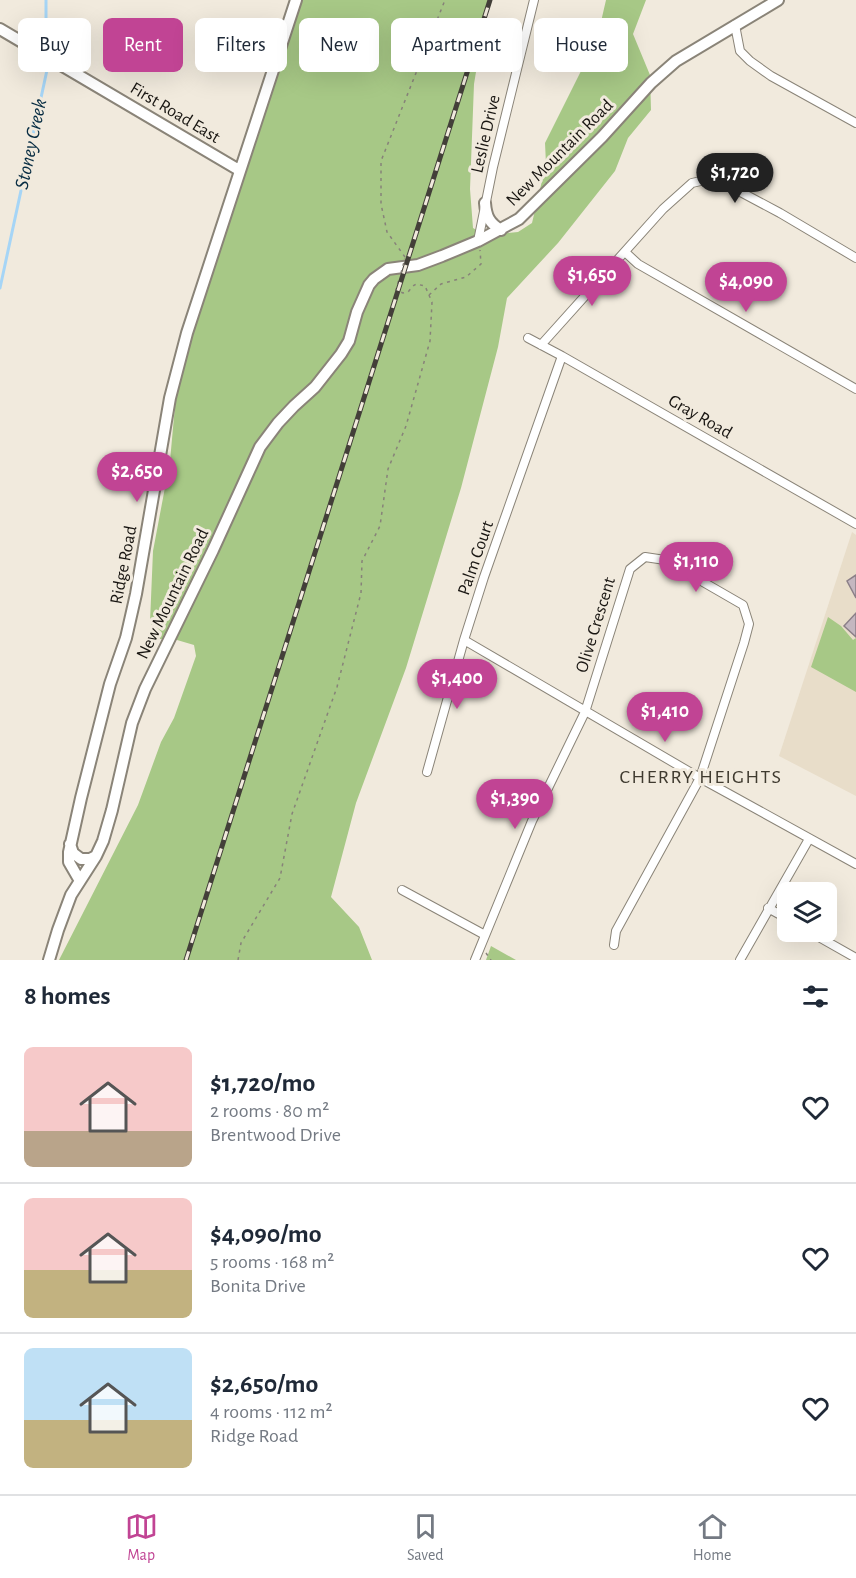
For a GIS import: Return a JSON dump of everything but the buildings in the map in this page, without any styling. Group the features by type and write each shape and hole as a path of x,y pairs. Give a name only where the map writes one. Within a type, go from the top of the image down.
{"main road":[{"name":"Ridge Road","path":"80,881 69,862 70,844 110,684 126,638 136,594 173,388 187,333 296,0"},
{"name":"New Mountain Road","path":"80,881 103,842 132,723 145,689 260,447 286,414 315,387 341,354 349,341 365,291 374,279 388,269 418,265 479,241 519,219 602,137 651,83 676,61 778,0"},
{"name":"First Road East","path":"0,29 239,170"},
{"path":"485,203 489,219 501,230"},
{"path":"70,844 73,853 81,859 96,856"},
{"path":"49,960 66,907 80,881"}],"street":[{"name":"Leslie Drive","path":"479,241 485,203 534,0"},
{"path":"735,25 740,51 750,61 771,76 856,123"},
{"path":"541,345 663,209 693,183 705,180 720,181 856,258"},
{"path":"625,252 648,270 856,389"},
{"name":"Gray Road","path":"528,338 856,524"},
{"name":"Palm Court","path":"427,772 484,577 562,356"},
{"name":"Olive Crescent","path":"475,960 532,821 585,712 630,569 645,557 665,560 743,605 749,624 700,778 616,931 614,945"},
{"path":"464,640 700,778 856,864"},
{"path":"740,960 809,838"},
{"path":"402,890 485,935"},
{"path":"768,908 777,913"},
{"path":"828,942 856,958"}],"path":[{"path":"238,960 241,943 280,878 292,814 337,687 361,593 362,561 380,526 388,469 406,426 430,341 432,302 425,286 416,284 408,292 402,293 396,290 405,258 387,232 381,204 381,161 445,0"},
{"path":"429,296 441,284 466,277 481,264 479,241"}],"shaded area":[{"path":"852,532 856,535 856,796 779,756"}],"green space":[{"path":"298,0 490,0 486,18 391,18 391,72 476,72 470,189 473,228 485,235 518,232 532,223 546,164 545,143 580,72 628,72 628,18 602,18 606,0 646,0 633,34 650,75 651,110 628,138 615,171 558,243 507,298 498,347 461,488 406,668 356,803 331,897 359,927 372,960 59,960 138,805 161,742 174,718 196,656 194,645 177,640 160,639 150,622 153,551 170,461 179,362 274,72 287,72 287,33"},
{"path":"828,617 841,626 853,640 856,638 856,692 811,667"},
{"path":"491,946 516,960 486,960"}],"waterway":[{"name":"Stoney Creek","path":"46,0 46,18"},
{"name":"Stoney Creek","path":"0,288 47,72"}],"railway":[{"path":"186,960 490,0"}],"district":[{"name":"CHERRY HEIGHTS","path":"701,777"}]}
